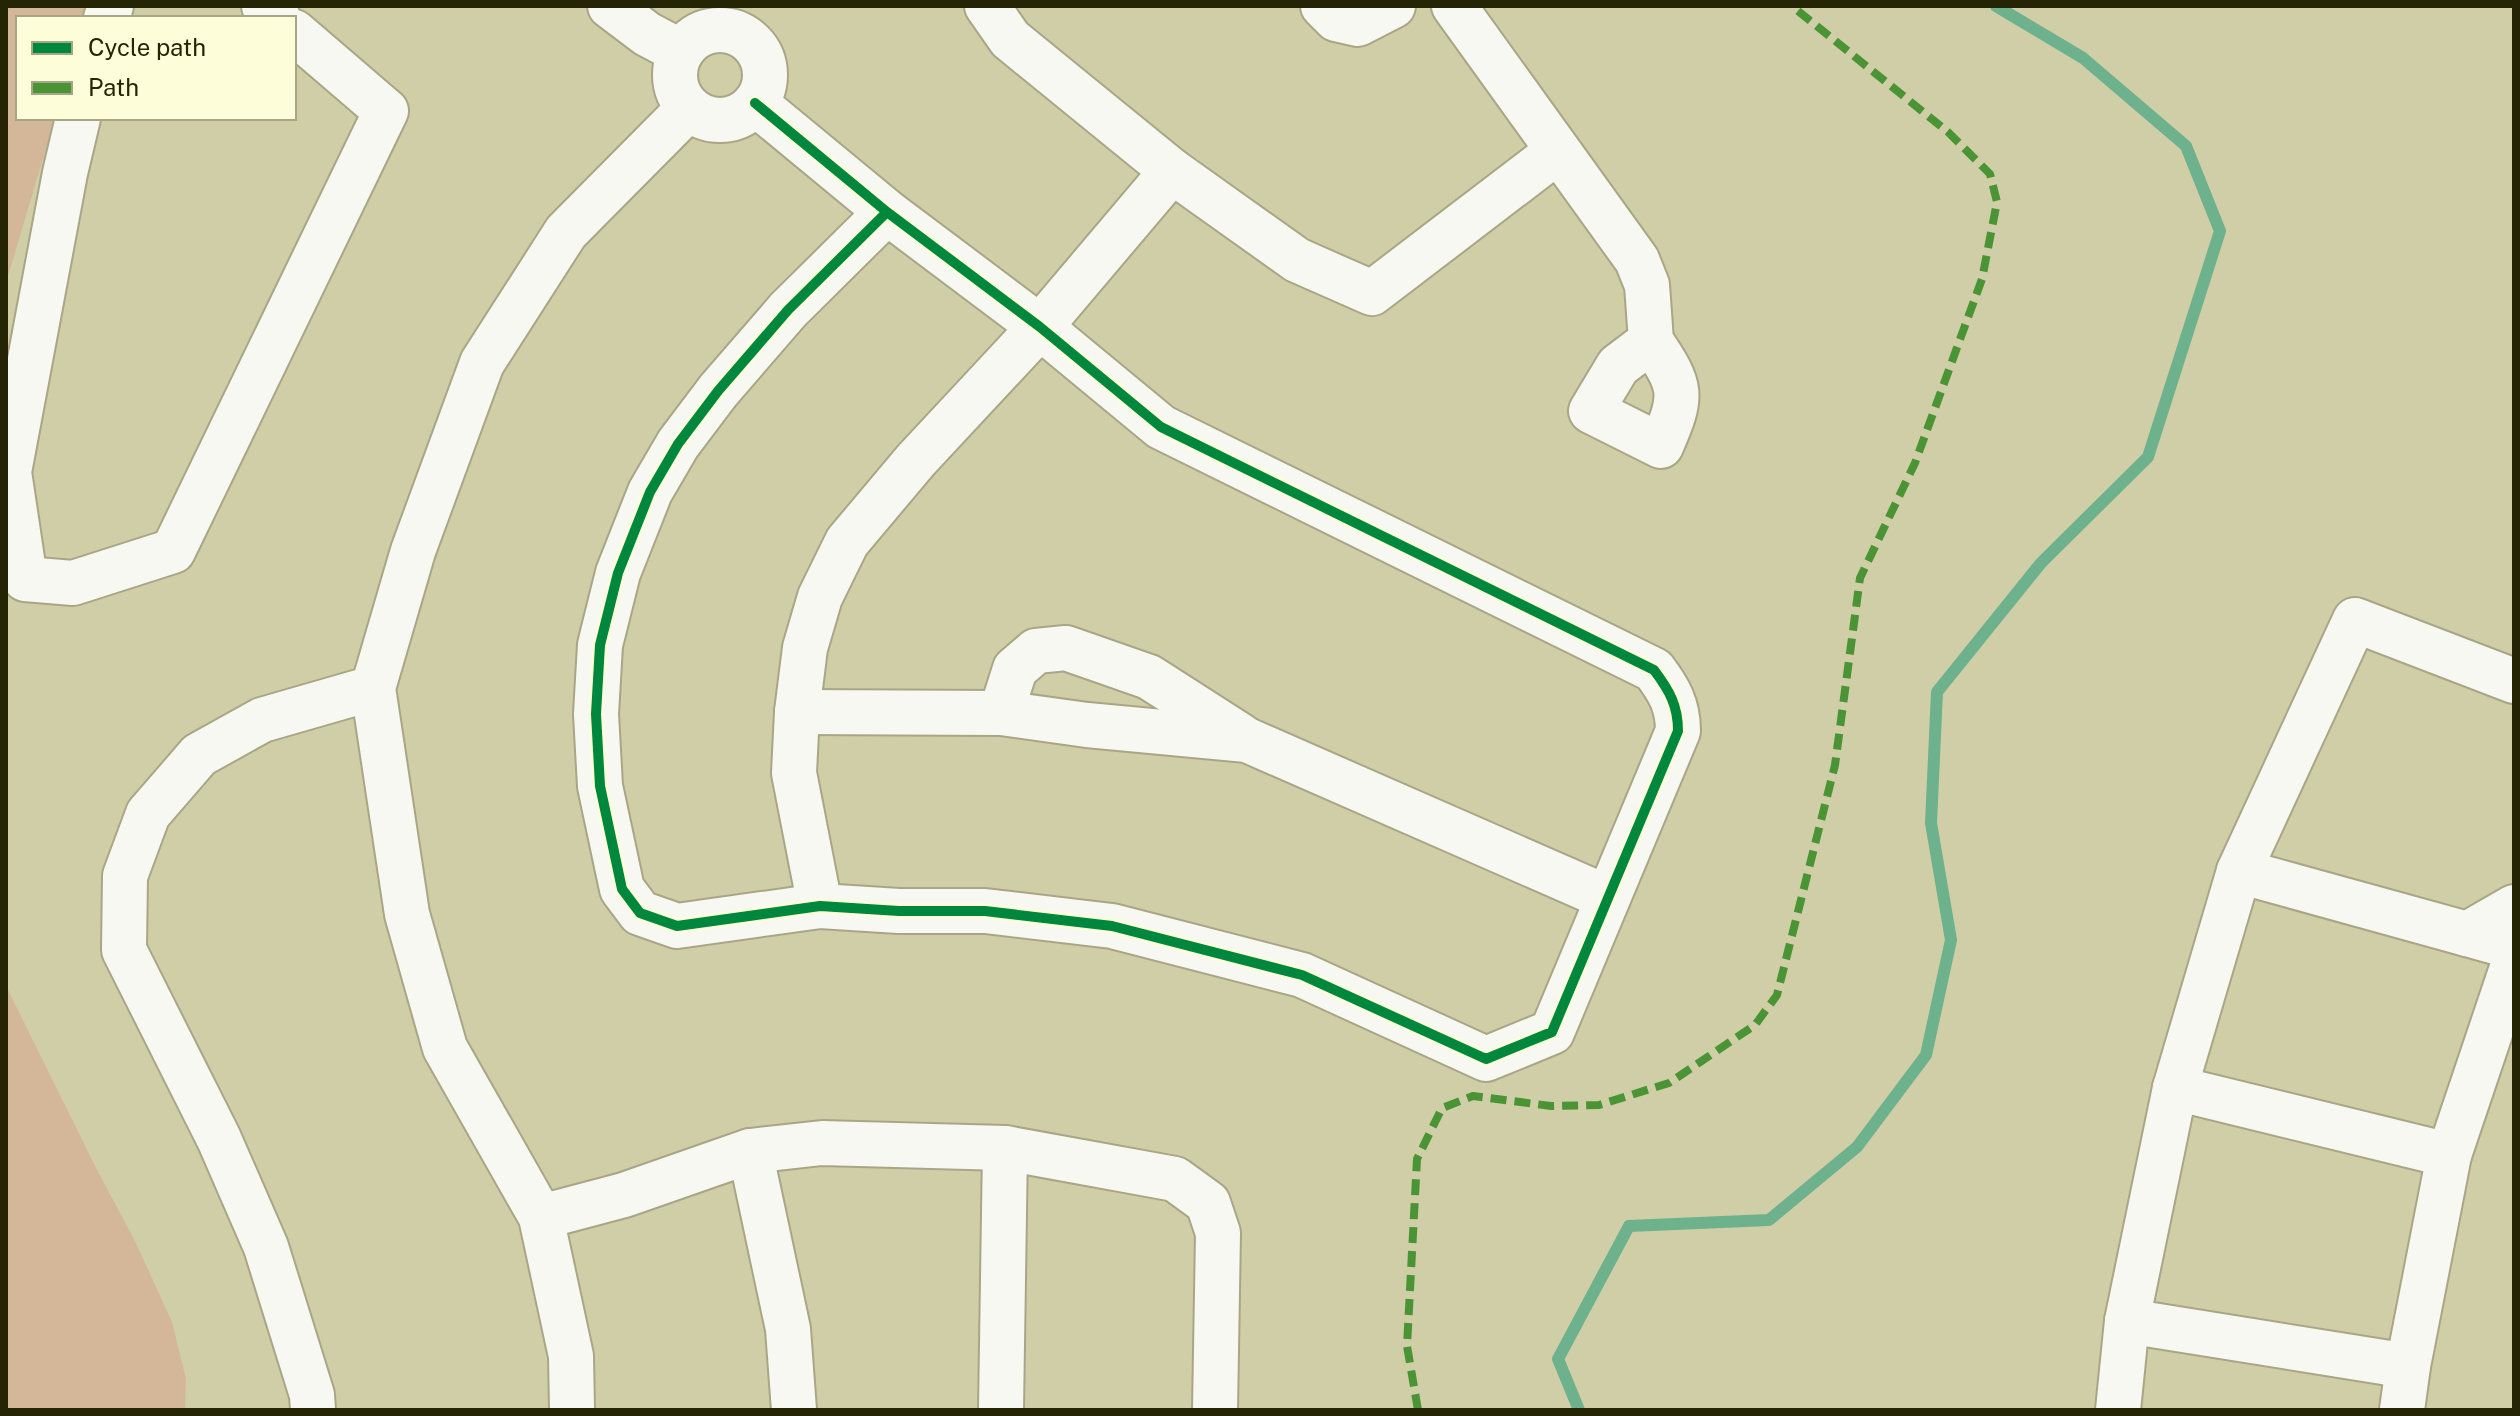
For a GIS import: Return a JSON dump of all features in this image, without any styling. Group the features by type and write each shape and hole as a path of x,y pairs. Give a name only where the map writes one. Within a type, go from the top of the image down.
{"street":[{"path":"610,6 647,34 681,52"},
{"path":"987,6 1010,39 1172,171 1297,260 1372,293 1558,151"},
{"path":"1323,6 1336,19 1358,24 1393,6"},
{"path":"1454,6 1637,260 1647,285 1651,341"},
{"path":"711,30 730,30 747,38 759,52 765,69 763,87 755,103 741,114 723,120 705,117 689,108 678,91 676,81 675,71 681,52 693,38 711,30"},
{"path":"78,120 9,472 25,579 73,583 173,551 386,111 296,34"},
{"path":"755,103 887,212 1040,327 1161,427 1654,670 1671,694 1678,714 1678,731 1552,1032 1486,1059 1302,975 1112,926 985,911 899,911 820,906 677,926 640,913 622,889 600,786 596,714 600,645 624,559 650,492 678,444 718,391 788,310 887,212"},
{"path":"572,1410 571,1356 541,1217 445,1048 407,914 373,688 413,551 482,363 566,232 689,108"},
{"path":"820,906 794,773 805,648 820,597 847,542 916,460 1040,327 1172,171"},
{"path":"2118,1410 2127,1321 2175,1088 2239,871 2355,620 2514,681"},
{"path":"1001,713 1015,669 1036,651 1066,648 1149,677 1247,740 1608,898"},
{"path":"313,1410 312,1395 266,1247 219,1139 124,950 125,876 148,814 199,755 262,720 373,688"},
{"path":"797,712 1001,713 1087,725 1247,740"},
{"path":"2239,871 2514,947"},
{"path":"2467,934 2514,907"},
{"path":"2402,1410 2449,1155 2514,962"},
{"path":"2175,1088 2449,1155"},
{"path":"541,1217 624,1195 750,1151 822,1143 1005,1148 1175,1179 1208,1203 1218,1233 1215,1410"},
{"path":"1001,1410 1005,1148"},
{"path":"750,1151 788,1329 794,1410"},
{"path":"2127,1321 2408,1366"}],"shaded area":[{"path":"6,6 88,6 85,16 16,16 16,120 54,120 6,283"},
{"path":"6,986 135,1241 172,1322 186,1379 185,1410 6,1410"}],"waterway":[{"path":"1579,1410 1558,1359 1629,1226 1769,1220 1857,1147 1926,1055 1951,940 1931,823 1937,692 2041,563 2148,457 2220,231 2186,146 2083,58 1996,6"}],"marked path":[{"path":"1418,1410 1407,1346 1417,1159 1442,1108 1473,1096 1551,1106 1599,1105 1669,1083 1755,1025 1777,995 1835,765 1860,578 1915,463 1982,279 1997,202 1990,174 1948,132 1792,6"}],"cycle path":[{"path":"755,103 887,212 1040,327 1161,427 1654,670 1672,698 1678,731 1552,1032 1486,1059 1302,975 1112,926 985,911 899,911 820,906 677,926 640,913 622,889 600,786 596,714 600,645 618,573 650,492 678,444 718,391 788,310 887,212"}]}
